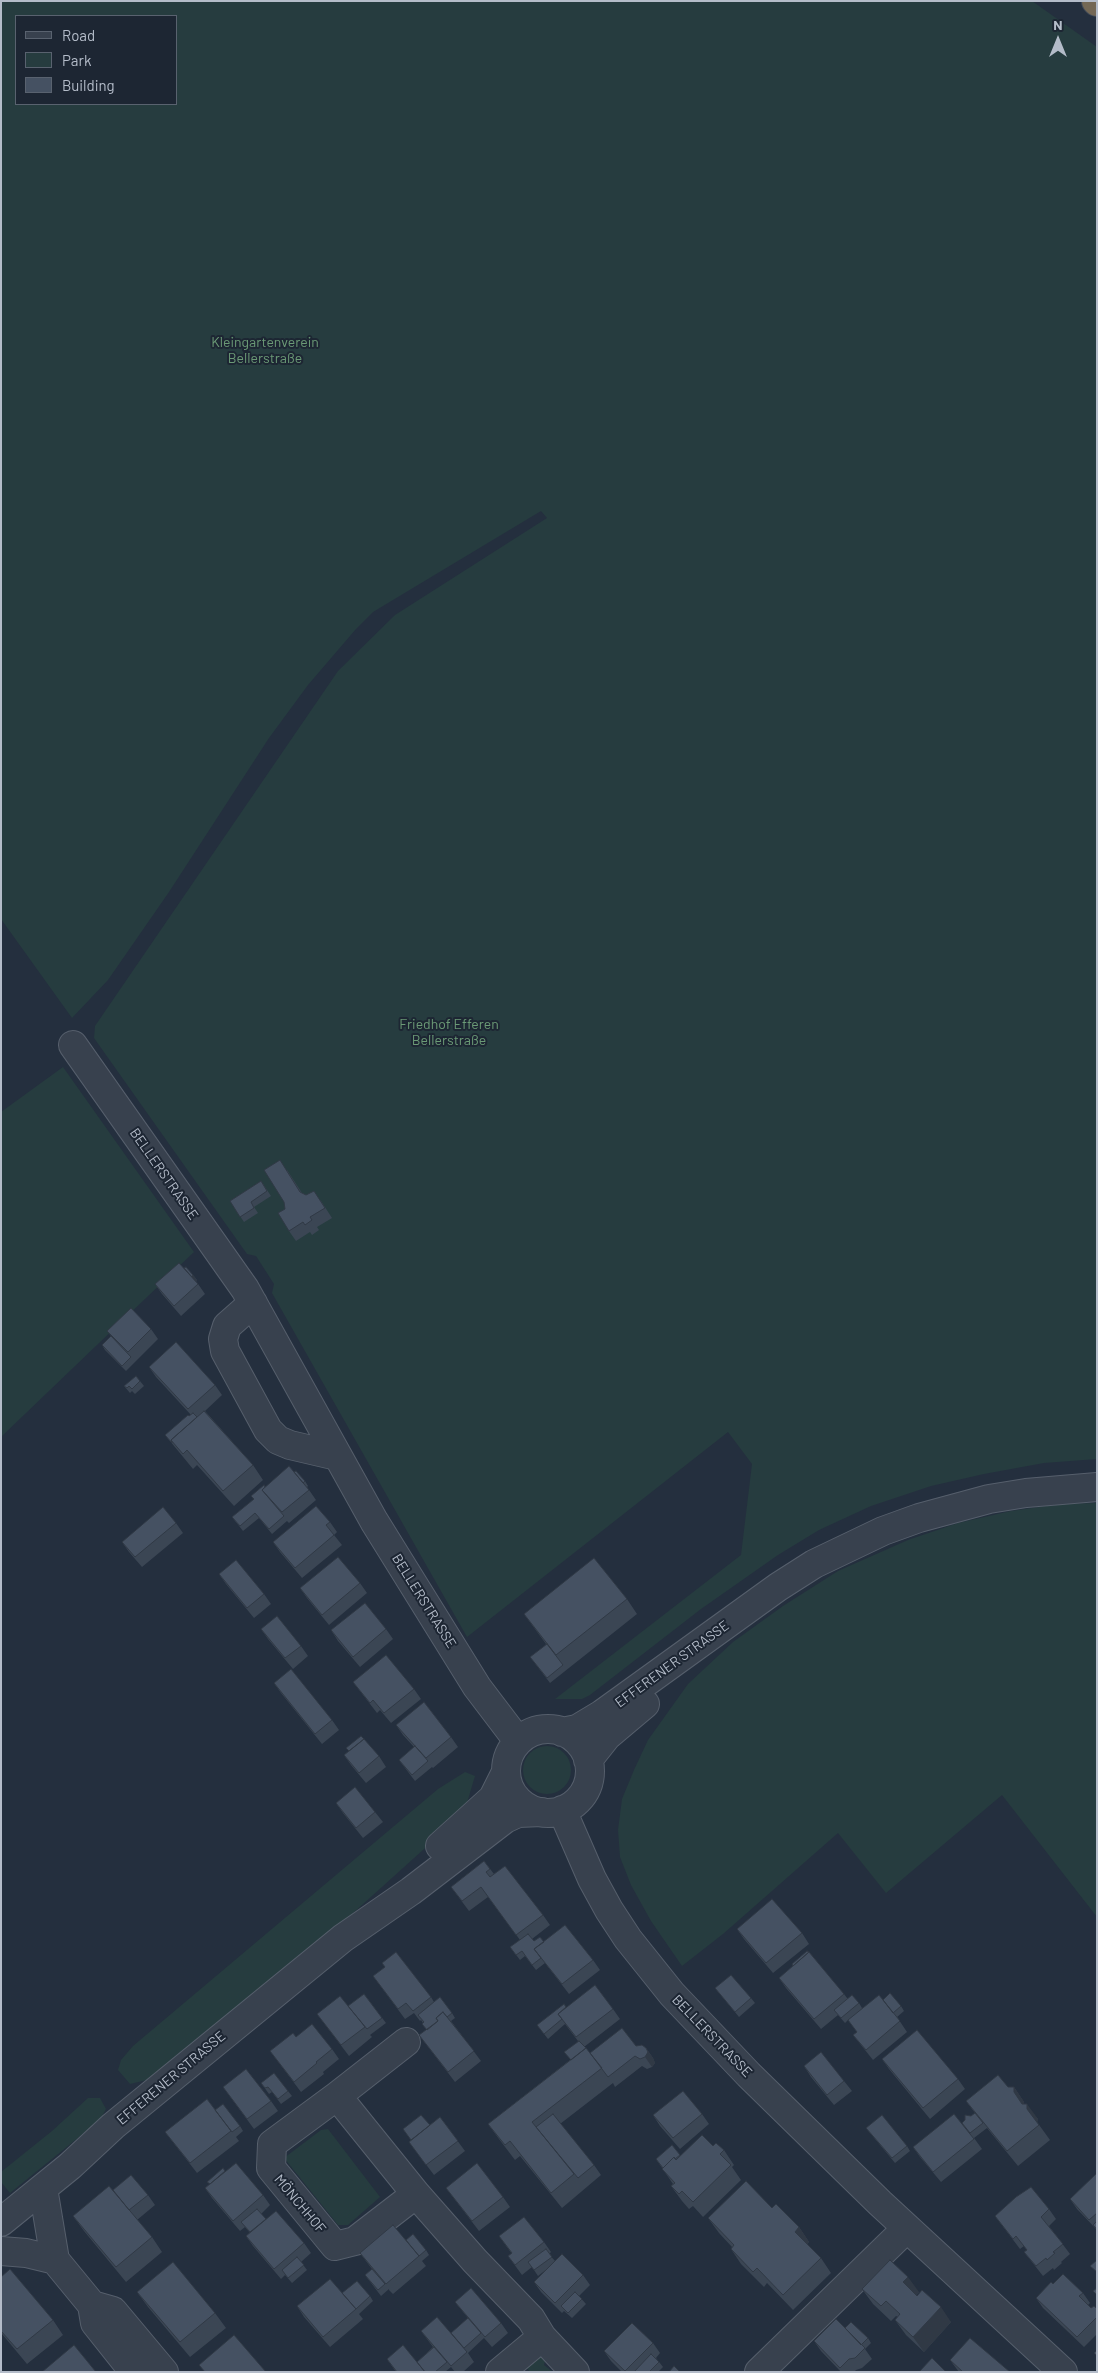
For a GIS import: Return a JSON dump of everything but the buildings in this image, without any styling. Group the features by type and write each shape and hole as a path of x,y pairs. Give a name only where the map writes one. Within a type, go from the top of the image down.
{"street":[{"name":"BELLERSTRASSE","path":"73,1045 253,1303 374,1521 477,1687 518,1741"},
{"path":"253,1303 227,1326 223,1339 225,1351 268,1430 278,1440 290,1445 337,1456"},
{"name":"EFFERENER STRASSE","path":"562,1732 577,1729 602,1714 778,1587 814,1564 883,1531 919,1518 999,1497 1097,1487"},
{"name":"EFFERENER STRASSE","path":"588,1760 596,1747 614,1729 701,1657 778,1587"},
{"path":"539,1730 562,1732 574,1738 583,1748 588,1760 590,1773 587,1785 581,1796 552,1811 531,1809 521,1803 510,1789 506,1772 511,1750 518,1741 528,1734 539,1730"},
{"name":"EFFERENER STRASSE","path":"343,1938 422,1861 494,1798 506,1772"},
{"name":"BELLERSTRASSE","path":"552,1811 609,1910 628,1939 672,1994 749,2075 907,2228 1063,2372"},
{"name":"EFFERENER STRASSE","path":"1,2222 43,2188 113,2126 343,1938 411,1891 505,1819 518,1813 552,1811"},
{"name":"MÖNCHHOF","path":"406,2042 272,2144 271,2168 336,2246 355,2241 416,2194"},
{"path":"337,2096 416,2194 475,2261 531,2320 542,2337 575,2372"},
{"path":"43,2188 55,2260 92,2306 95,2323 134,2372"},
{"path":"760,2370 907,2228"},
{"path":"1,2251 26,2253 55,2260"},
{"path":"92,2306 113,2311 164,2372"},
{"path":"500,2372 542,2337"}],"green space":[{"path":"1,1 1032,1 1097,47 1097,1459 1044,1463 984,1474 931,1486 871,1506 819,1530 778,1555 701,1609 590,1695 582,1699 555,1699 741,1555 752,1464 728,1432 467,1637 272,1293 274,1284 256,1256 247,1254 94,1038 95,1026 338,671 395,615 547,518 541,511 373,612 356,629 308,685 269,738 169,892 108,980 72,1018 1,919"},
{"path":"63,1067 194,1252 1,1437 1,1112"},
{"path":"1097,1503 1097,1917 1002,1795 886,1893 838,1833 723,1934 682,1966 651,1921 631,1885 620,1857 618,1830 622,1799 648,1740 688,1684 733,1642 783,1606 838,1571 908,1540 958,1523 1011,1511 1061,1504"},
{"path":"547,1746 556,1748 564,1753 569,1761 571,1770 569,1779 564,1787 556,1792 547,1794 538,1792 530,1787 525,1779 523,1770 525,1761 530,1753 538,1748"},
{"path":"465,1772 475,1776 464,1813 352,1914 151,2079 130,2084 118,2070 121,2060 133,2046 438,1789"},
{"path":"88,2098 100,2098 106,2109 100,2120 10,2193 1,2182 1,2172 52,2131"},
{"path":"328,2129 380,2197 348,2225 338,2225 284,2158 321,2130"},
{"path":"537,2356 546,2358 544,2365 553,2372 530,2372 523,2363"}],"park label":[{"name":"Kleingartenverein Bellerstraße","path":"265,350"},
{"name":"Friedhof Efferen Bellerstraße","path":"449,1032"}]}
